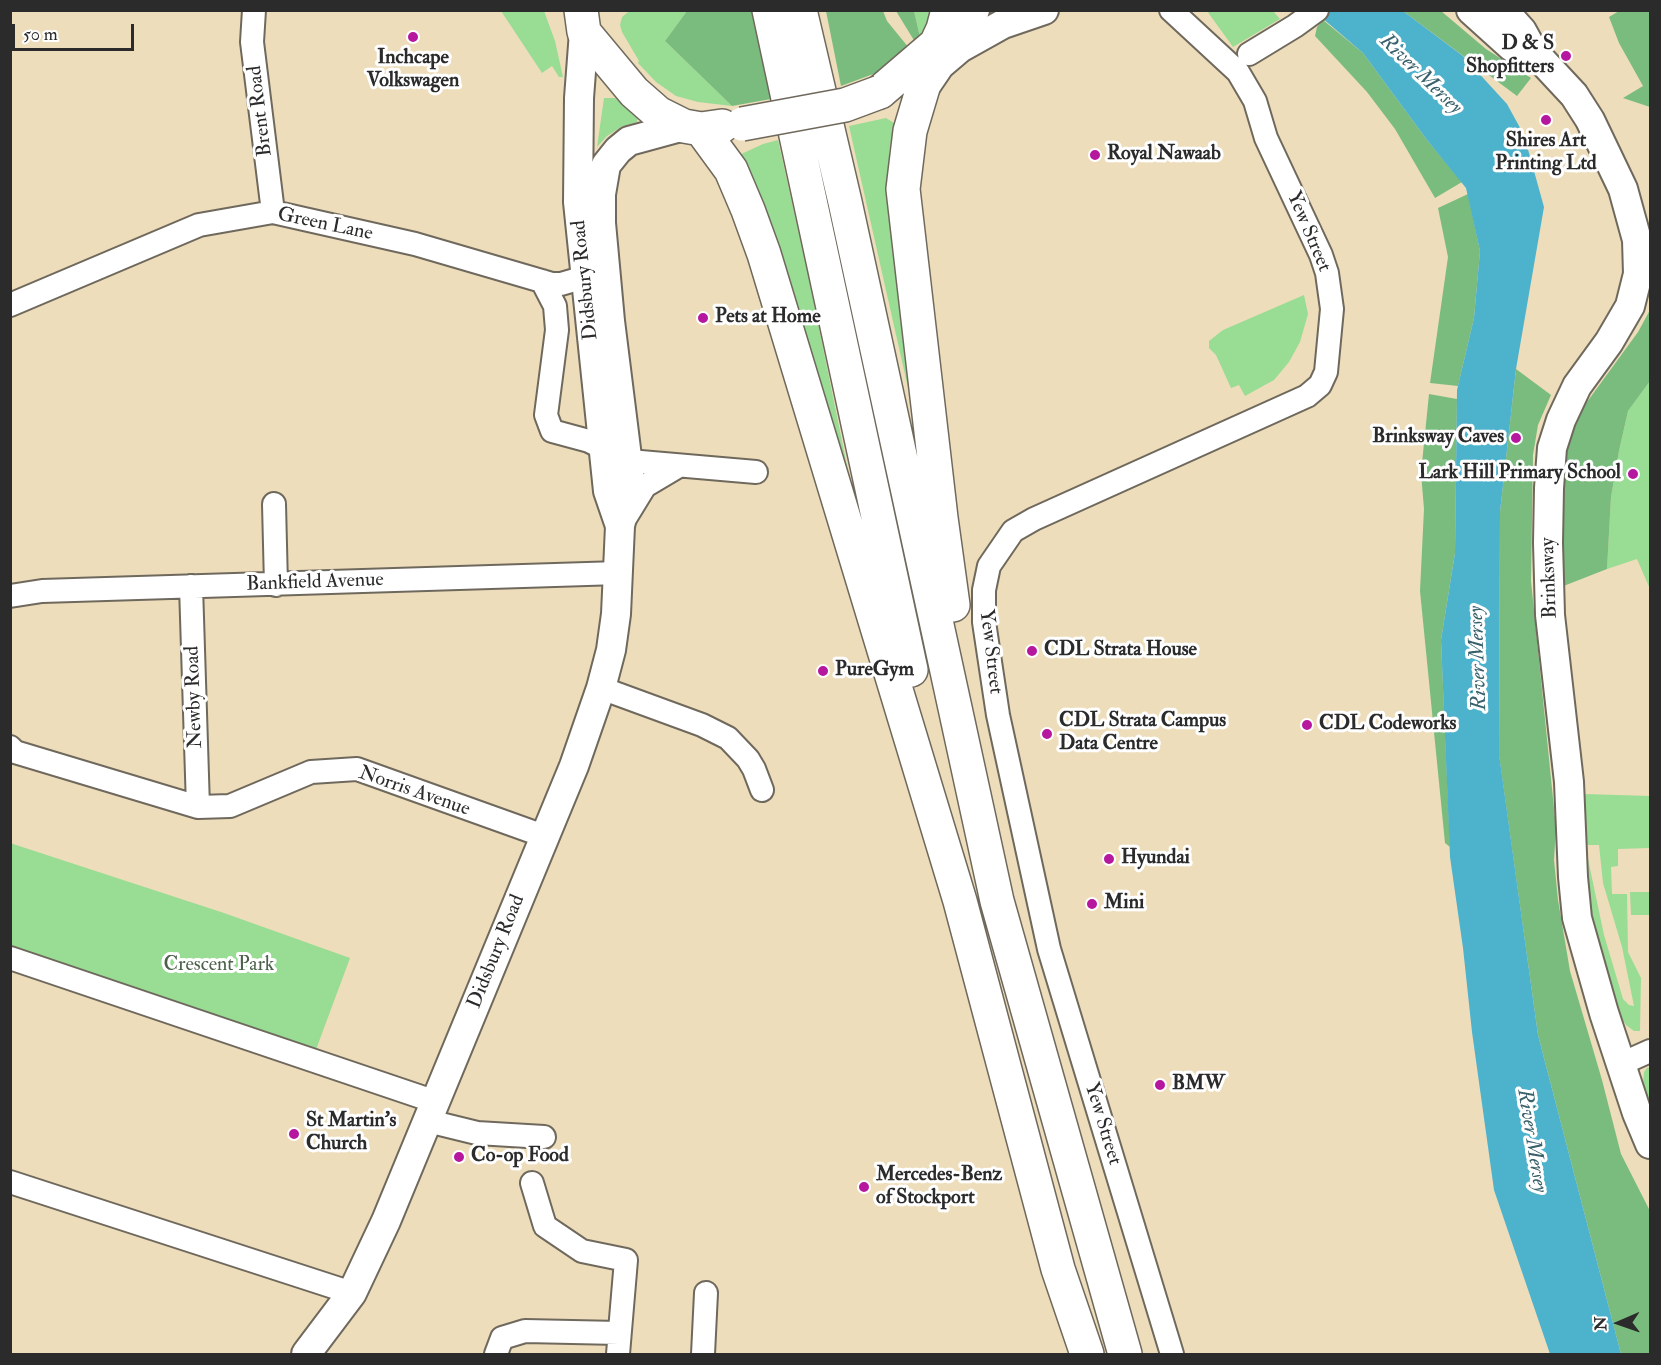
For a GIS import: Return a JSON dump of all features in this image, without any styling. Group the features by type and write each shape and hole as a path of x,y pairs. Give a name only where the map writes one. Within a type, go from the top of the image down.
{"highway":[{"path":"769,10 960,901"},
{"path":"800,10 847,213 996,901 1125,1354"},
{"path":"580,17 634,92 658,113 692,127 731,170 748,210 767,265 960,901 1058,1269 1087,1354"},
{"path":"692,127 742,124 844,105 880,92 942,28"},
{"path":"942,28 910,131 903,189 904,211 940,518 996,901"}],"main road":[{"path":"942,28 975,10"},
{"path":"917,105 940,65 960,48 1003,24 1044,10"},
{"name":"Brinksway","path":"1471,10 1512,47 1533,51"},
{"name":"Brinksway","path":"1503,10 1522,31 1533,51 1574,95 1597,132 1623,189 1634,223 1638,248 1638,274 1629,306 1609,342 1577,386 1561,420 1552,448 1549,488 1550,615 1569,782 1575,902 1581,936 1637,1113 1650,1144"},
{"name":"Didsbury Road","path":"580,17 578,202 608,491 620,526"},
{"name":"Didsbury Road","path":"306,1354 352,1293 386,1221 577,758 602,688 616,614 620,526 630,481 610,321 601,223 601,195 606,165 629,141 692,127"}],"street":[{"name":"Brent Road","path":"254,10 252,42 273,212"},
{"path":"1249,54 1315,12"},
{"name":"Yew Street","path":"1172,1354 1049,949 998,715 984,622 984,590 989,566 1013,531 1034,519 1307,396 1320,385 1326,372 1332,309 1327,273 1321,255 1266,138 1255,101 1245,80 1175,14"},
{"name":"Green Lane","path":"10,305 199,225 273,212 415,244 542,281 561,284 585,277"},
{"path":"542,281 555,306 557,330 546,415 547,423 552,431 589,441 629,461 677,467 756,472"},
{"path":"620,526 645,486 677,467"},
{"path":"274,504 276,585"},
{"name":"Bankfield Avenue","path":"10,596 42,591 619,573"},
{"name":"Newby Road","path":"191,586 198,807"},
{"path":"602,688 722,734 735,744 748,759 762,790"},
{"name":"Norris Avenue","path":"10,747 15,752 198,807 230,806 311,772 357,769 544,836"},
{"path":"10,958 432,1112 477,1132 544,1137"},
{"path":"1621,1064 1650,1051"},
{"path":"10,1182 352,1293"},
{"path":"496,1354 502,1338 525,1331 619,1344 626,1260 582,1251 545,1226 532,1183"},
{"path":"703,1354 706,1293"}],"green space":[{"path":"501,11 544,11 555,41 563,77 559,77 552,66 542,73"},
{"path":"634,11 687,11 665,41 732,106 698,102 676,96 656,82 638,63 639,61 622,32 620,25 622,17"},
{"path":"687,11 753,11 771,99 732,106 665,41"},
{"path":"826,11 883,11 887,21 909,48 876,73 841,86"},
{"path":"896,11 914,11 920,37 915,42"},
{"path":"914,11 934,11 920,37"},
{"path":"1207,11 1273,11 1280,19 1233,47"},
{"path":"1403,11 1441,11 1486,49 1531,78 1517,96"},
{"path":"1619,11 1650,11 1650,107 1623,98 1643,86 1619,43 1609,17"},
{"path":"1323,20 1363,53 1427,140 1462,182 1435,198 1395,129 1367,92 1315,36 1317,27"},
{"path":"604,98 615,98 638,118 637,122 621,127 607,136 597,147"},
{"path":"886,118 894,123 889,153 890,187 922,450 849,126"},
{"path":"778,140 808,274 854,500 737,156"},
{"path":"1468,194 1480,251 1474,318 1458,386 1430,383 1448,257 1438,208"},
{"path":"1304,295 1308,314 1300,342 1289,362 1274,380 1245,396 1239,385 1231,388 1216,355 1209,348 1209,341 1223,330"},
{"path":"1650,310 1650,381 1628,411 1611,497 1607,569 1561,587 1565,459 1571,433 1584,406 1638,332"},
{"path":"1516,369 1551,395 1538,425 1533,455 1531,581 1556,828 1554,860 1558,900 1570,971 1621,1154 1650,1211 1650,1354 1621,1354 1538,1035 1499,755 1500,512"},
{"name":"Lark Hill Primary School","path":"1650,381 1650,589 1637,559 1607,569 1611,497 1628,411"},
{"path":"1429,394 1457,399 1455,553 1441,640 1450,847 1445,843 1420,591 1424,509 1421,473"},
{"path":"1584,794 1650,796 1650,848 1618,849 1618,866 1611,867 1612,894 1627,894 1628,952 1641,978 1640,1031 1634,1031 1621,1018 1595,932 1589,899 1588,859 1604,935 1623,999 1629,1005 1634,1006 1622,947 1603,883 1599,845 1587,845"},
{"name":"Crescent Park","path":"10,843 224,913 350,958 314,1055 11,948"},
{"path":"1630,892 1650,892 1650,915 1631,915"},
{"path":"1650,1067 1650,1099 1646,1095 1643,1083 1644,1072"}],"water":[{"name":"River Mersey","path":"1314,11 1403,11 1463,56 1507,104 1524,135 1544,207 1516,369 1500,512 1499,754 1538,1035 1621,1354 1550,1354 1494,1190 1472,1032 1450,857 1441,640 1455,553 1457,390 1474,318 1480,251 1466,188 1427,140 1363,53"}],"place":[{"name":"Inchcape Volkswagen","path":"413,37"},
{"name":"D & S Shopfitters","path":"1566,56"},
{"name":"Shires Art Printing Ltd","path":"1546,120"},
{"name":"Royal Nawaab","path":"1095,155"},
{"name":"Pets at Home","path":"703,318"},
{"name":"Brinksway Caves","path":"1516,438"},
{"name":"Lark Hill Primary School","path":"1633,474"},
{"name":"CDL Strata House","path":"1032,651"},
{"name":"PureGym","path":"823,671"},
{"name":"CDL Codeworks","path":"1307,725"},
{"name":"CDL Strata Campus Data Centre","path":"1047,734"},
{"name":"Hyundai","path":"1109,859"},
{"name":"Mini","path":"1092,904"},
{"name":"BMW","path":"1160,1085"},
{"name":"St Martin's Church","path":"294,1134"},
{"name":"Co-op Food","path":"459,1157"},
{"name":"Mercedes-Benz of Stockport","path":"864,1187"}]}
